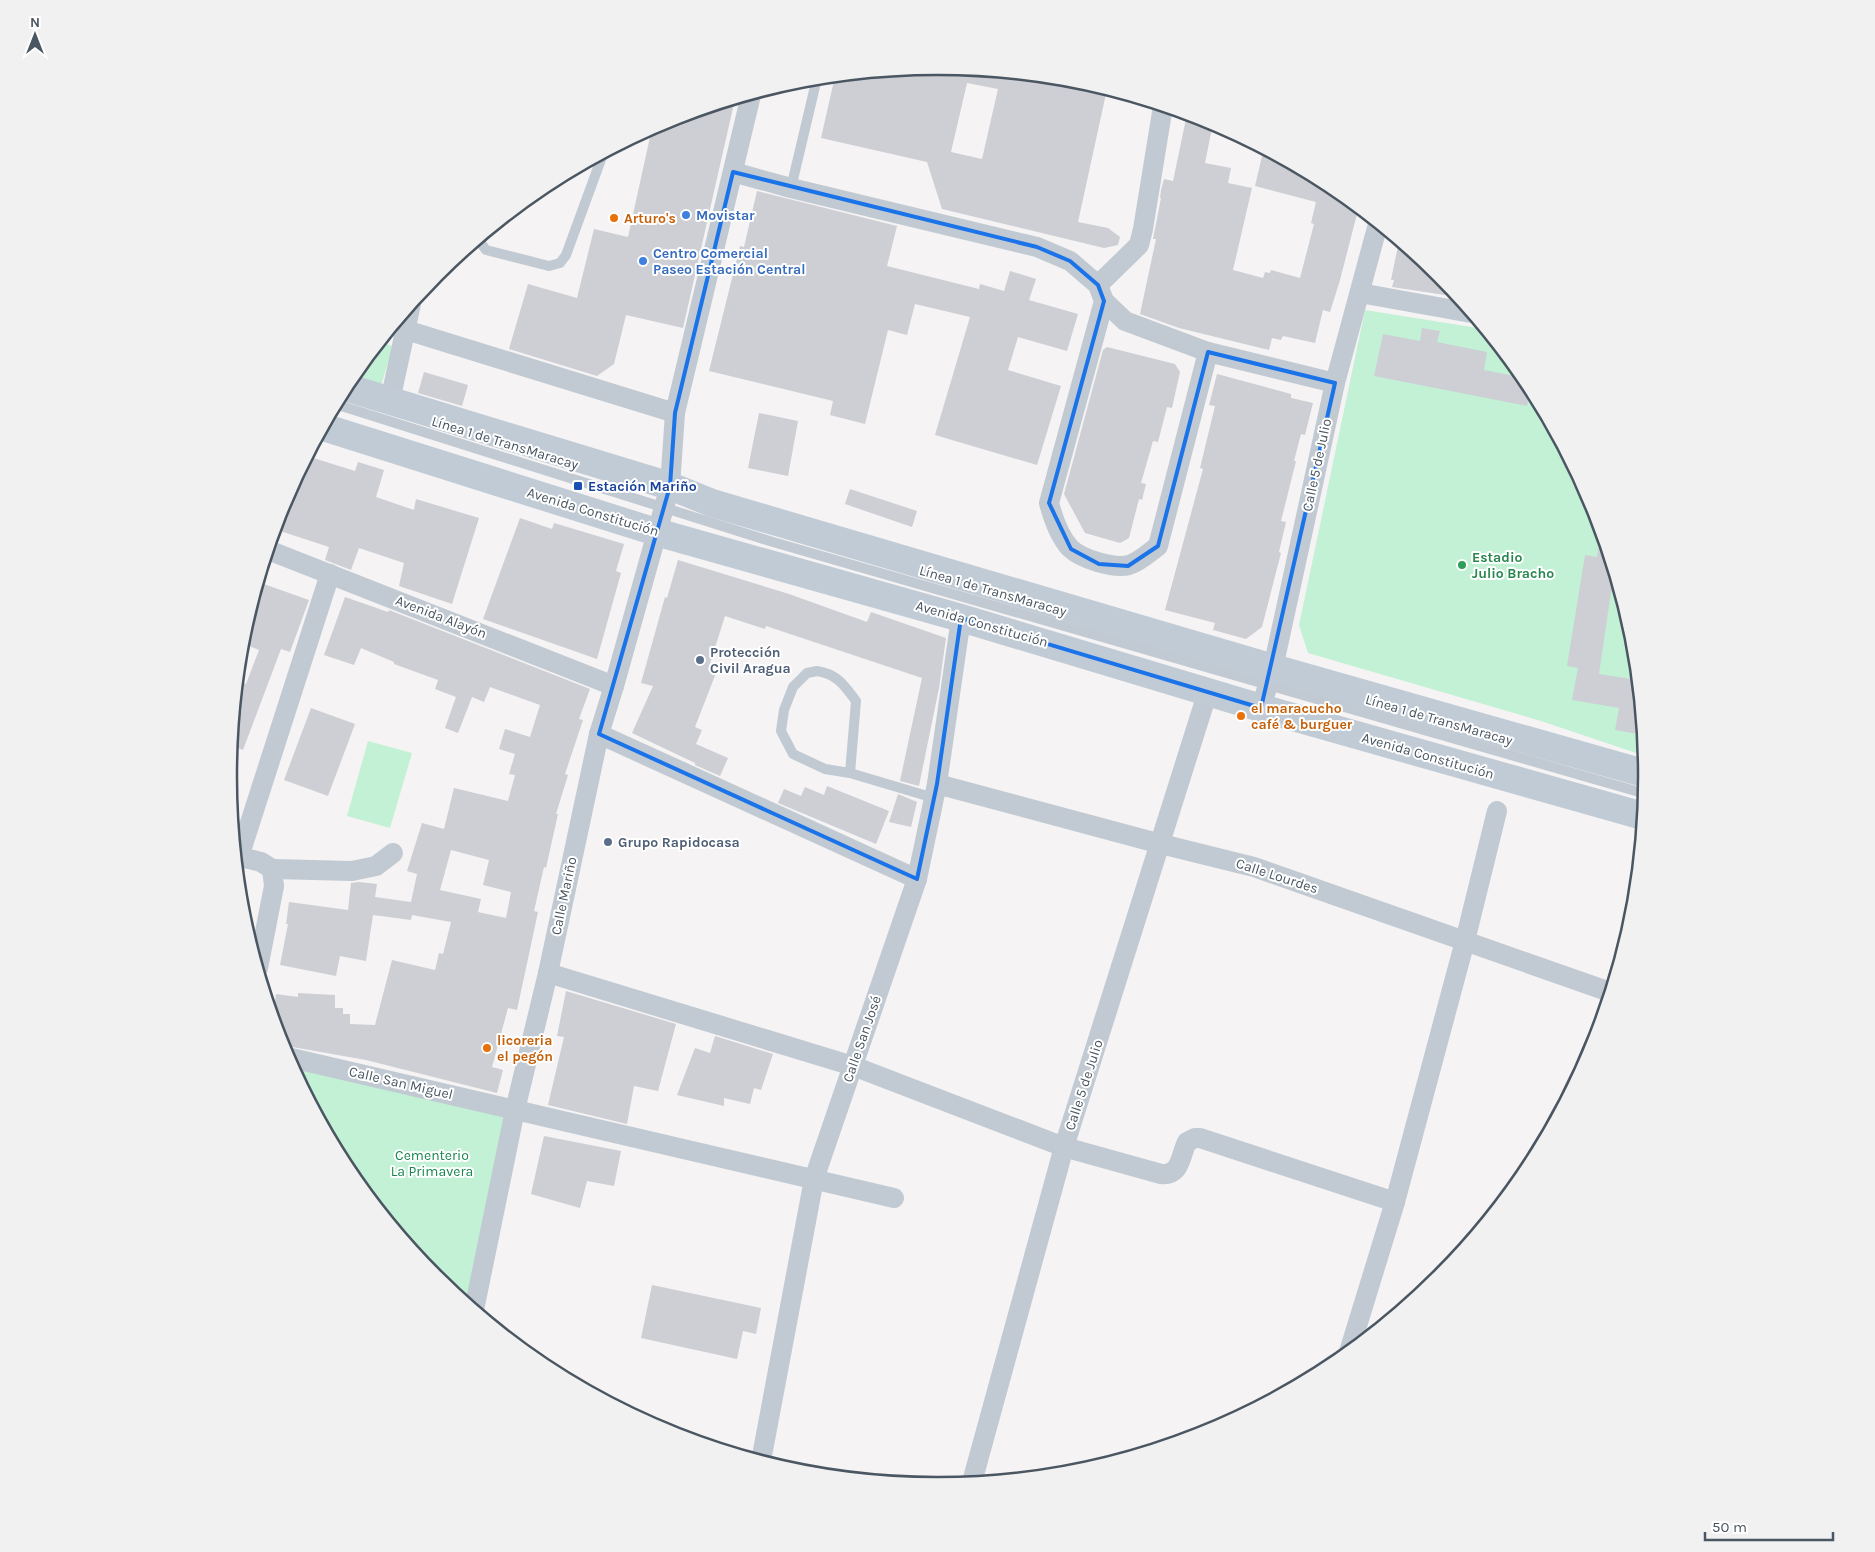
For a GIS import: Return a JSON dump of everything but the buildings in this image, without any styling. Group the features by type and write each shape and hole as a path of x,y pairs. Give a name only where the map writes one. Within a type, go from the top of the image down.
{"street":[{"path":"749,101 733,172 791,188 1036,247 1070,261 1125,321 1208,352 1335,383"},
{"path":"1162,112 1139,245 1101,293 1048,503 1055,524 1071,549 1099,564 1128,566 1158,546 1208,352"},
{"name":"Calle Mariño","path":"475,1303 515,1110 548,972 599,734 663,508 675,414 733,172"},
{"name":"Calle 5 de Julio","path":"1267,687 1335,383 1376,230"},
{"path":"1360,293 1463,311"},
{"path":"390,401 399,328 675,414"},
{"name":"Avenida Constitución","path":"353,390 390,401 663,508 961,618 1208,691 1267,687 1638,772"},
{"name":"Avenida Constitución","path":"328,429 663,508 712,503 1267,687 1637,814"},
{"name":"Avenida Alayón","path":"274,552 614,686"},
{"path":"240,846 330,574"},
{"name":"Calle San José","path":"762,1454 814,1179 917,879 936,791 961,618"},
{"name":"Calle 5 de Julio","path":"974,1475 1064,1147 1208,691"},
{"path":"599,734 917,879"},
{"name":"Calle Lourdes","path":"936,791 1254,867 1604,990"},
{"path":"1353,1340 1396,1202 1465,941 1497,811"},
{"path":"241,857 261,862 272,869 352,871 376,866 393,853"},
{"path":"260,957 274,886 272,869"},
{"path":"548,972 853,1066 1064,1147 1166,1174 1178,1168 1187,1142 1200,1138 1396,1202"},
{"name":"Calle San Miguel","path":"297,1059 894,1198"}],"lane":[{"path":"791,188 815,86"},
{"path":"481,244 486,250 549,266 560,263 566,255 600,162"},
{"name":"Línea 1 de TransMaracay","path":"342,406 663,508"},
{"path":"850,773 856,701 842,683 829,673 817,671 807,673 793,687 784,710 781,731 793,754 825,769 936,791"},
{"name":"Línea 1 de TransMaracay","path":"1267,687 1638,792"}],"highlighted area":[{"path":"733,172 1037,247 1070,261 1098,285 1104,301 1049,503 1071,549 1099,564 1128,566 1158,546 1208,352 1335,383 1261,708 961,618 937,784 917,879 599,734 670,486 675,413"}],"green space":[{"name":"Estadio Julio Bracho","path":"1365,310 1476,328 1494,349 1545,426 1585,508 1615,595 1625,639 1633,685 1638,753 1541,721 1308,653 1299,625"},
{"path":"385,344 393,346 380,389 358,383"},
{"path":"368,741 412,753 390,828 347,816"},
{"name":"Cementerio La Primavera","path":"298,1061 515,1110 476,1304 442,1272 381,1203 330,1126"}],"place":[{"name":"Movistar","path":"686,215"},
{"name":"Arturo's","path":"614,218"},
{"name":"Centro Comercial Paseo Estación Central","path":"643,261"},
{"name":"Estación Mariño","path":"578,486"},
{"name":"Estadio Julio Bracho","path":"1462,565"},
{"name":"Protección Civil Aragua","path":"700,660"},
{"name":"el maracucho café & burguer","path":"1241,716"},
{"name":"Grupo Rapidocasa","path":"608,842"},
{"name":"licoreria el pegón","path":"487,1048"}]}
